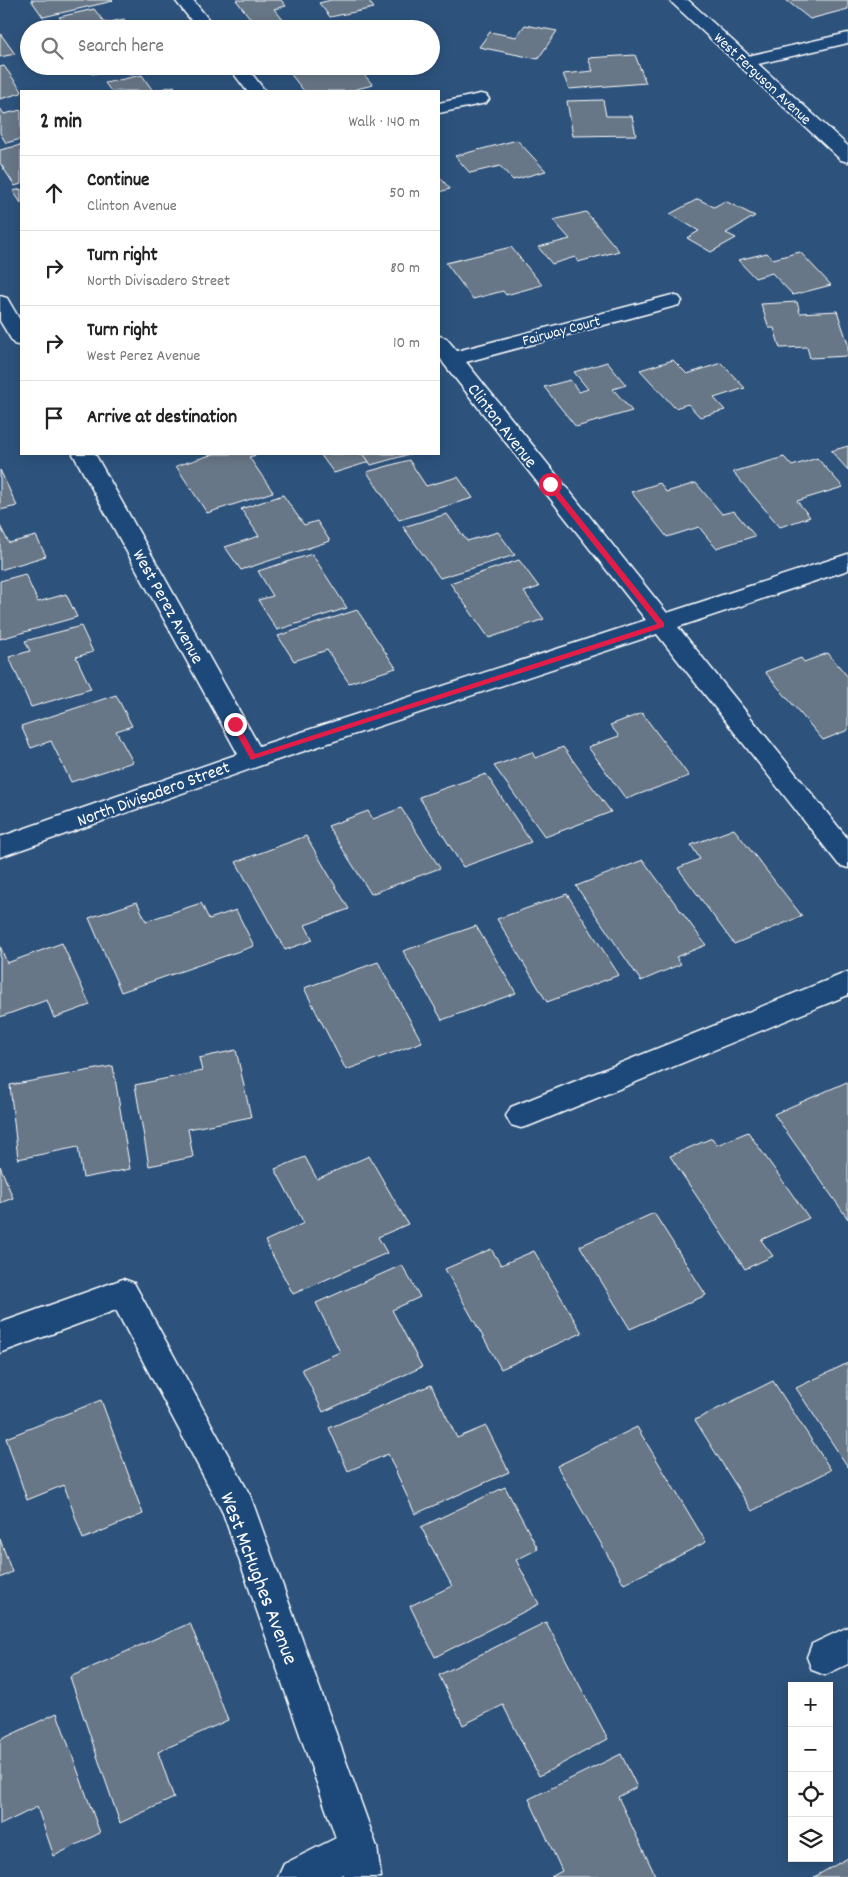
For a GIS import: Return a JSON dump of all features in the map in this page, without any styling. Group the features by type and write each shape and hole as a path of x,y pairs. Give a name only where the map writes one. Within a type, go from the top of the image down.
{"street":[{"path":"184,0 200,20"},
{"name":"West Ferguson Avenue","path":"678,0 848,156"},
{"path":"745,62 848,38"},
{"path":"244,75 255,90"},
{"path":"440,108 480,99"},
{"name":"Fairway Court","path":"445,351 672,301"},
{"path":"0,302 20,338"},
{"name":"Clinton Avenue","path":"445,351 848,858"},
{"name":"West Perez Avenue","path":"85,455 253,758"},
{"name":"North Divisadero Street","path":"0,847 253,758 848,562"},
{"path":"521,1116 848,983"},
{"name":"West McHughes Avenue","path":"0,1338 123,1293 238,1507 360,1862"},
{"path":"297,1877 360,1862"}],"building":[{"path":"31,0 112,0 113,1 43,17"},
{"path":"236,0 281,0 286,6 274,9 283,20 252,20"},
{"path":"331,0 368,0 374,8 330,17 319,3"},
{"path":"786,0 848,0 848,9 810,19"},
{"path":"94,9 103,20 61,20 59,17"},
{"path":"525,25 557,31 538,59 479,47 490,32 516,37"},
{"path":"0,33 15,54 0,57"},
{"path":"635,55 646,83 569,89 563,74 593,71 588,58"},
{"path":"4,66 21,90 20,93 0,99 0,67"},
{"path":"142,75 152,90 110,90 105,83"},
{"path":"291,75 364,75 373,85 352,90 303,90"},
{"path":"174,86 177,90 157,90"},
{"path":"603,100 606,116 632,116 636,135 573,136 567,101"},
{"path":"0,108 4,114 20,110 20,139 6,143 0,133"},
{"path":"517,140 546,171 513,180 500,166 470,173 455,156"},
{"path":"20,145 20,184 15,186 0,163 0,150"},
{"path":"440,177 450,189 440,192"},
{"path":"20,189 20,202 13,191"},
{"path":"698,199 714,207 725,201 755,216 726,233 736,238 711,252 687,238 699,231 670,214"},
{"path":"586,212 619,251 578,262 575,257 552,264 538,247 570,239 553,220"},
{"path":"511,247 542,285 506,295 503,291 473,299 446,263"},
{"path":"800,252 831,285 793,295 772,273 755,278 738,260 767,253 773,259"},
{"path":"797,302 800,313 837,311 848,344 848,356 810,358 807,347 780,348 774,328 769,328 761,304"},
{"path":"673,360 687,374 721,363 745,388 714,398 725,410 700,417 688,404 675,408 640,370"},
{"path":"607,362 626,385 613,389 632,411 576,427 544,387 570,380 579,392 588,389 574,372"},
{"path":"848,446 848,470 831,451"},
{"path":"211,455 256,455 249,457 273,492 207,513 176,466"},
{"path":"321,455 363,455 369,462 334,473"},
{"path":"365,455 406,455 371,465"},
{"path":"784,457 792,466 817,458 843,487 797,501 810,517 780,527 733,472"},
{"path":"409,460 426,486 458,477 473,498 399,520 367,472"},
{"path":"0,470 17,506 0,510"},
{"path":"660,483 666,492 696,483 722,514 734,511 755,536 716,548 699,527 667,537 631,492"},
{"path":"283,495 304,525 317,521 330,541 241,570 225,547 259,536 241,509"},
{"path":"447,514 467,541 498,532 515,555 440,578 403,527"},
{"path":"0,526 9,543 36,536 46,556 0,570"},
{"path":"312,554 347,608 277,630 258,600 273,596 258,571"},
{"path":"519,560 539,587 524,592 544,619 489,638 450,583"},
{"path":"25,574 38,602 66,594 77,617 0,639 0,581"},
{"path":"357,610 396,668 349,683 327,650 294,661 278,636"},
{"path":"81,626 93,652 76,657 91,689 31,707 9,657 30,651 25,641"},
{"path":"828,653 848,677 848,730 823,740 765,672 801,658 804,662"},
{"path":"116,695 132,726 116,731 133,762 71,782 51,741 31,748 21,726"},
{"path":"642,713 689,776 626,799 588,747 619,736 610,725"},
{"path":"563,747 611,812 545,837 494,766 532,752 535,758"},
{"path":"486,774 531,842 463,867 419,797"},
{"path":"401,808 440,868 371,894 328,826 368,811 373,819"},
{"path":"734,829 802,916 734,944 678,868 700,859 691,845"},
{"path":"306,836 349,909 305,925 313,940 285,950 236,862"},
{"path":"643,860 706,945 676,957 681,964 641,981 576,886"},
{"path":"567,894 619,975 547,1002 497,919"},
{"path":"137,902 146,921 201,903 209,919 236,910 254,946 121,992 89,918"},
{"path":"476,926 516,993 442,1020 403,951"},
{"path":"62,943 90,1005 54,1018 47,1000 0,1017 0,946 7,963"},
{"path":"378,962 422,1042 346,1070 304,988"},
{"path":"236,1050 251,1117 188,1129 193,1157 149,1166 135,1085 202,1071 199,1058"},
{"path":"113,1066 130,1169 83,1178 78,1147 18,1159 10,1085"},
{"path":"847,1082 848,1084 848,1219 774,1114"},
{"path":"748,1132 809,1218 761,1240 773,1256 745,1269 670,1156 712,1138 717,1145"},
{"path":"369,1156 408,1224 378,1237 387,1253 293,1294 265,1241 304,1223 275,1169 305,1157 317,1179"},
{"path":"0,1166 13,1198 0,1203"},
{"path":"654,1213 706,1295 630,1329 580,1246"},
{"path":"491,1249 501,1265 534,1251 582,1333 501,1369 445,1269"},
{"path":"402,1265 420,1297 392,1310 422,1367 323,1412 302,1369 340,1352 316,1303"},
{"path":"848,1363 848,1467 796,1388"},
{"path":"773,1381 831,1470 752,1511 695,1420"},
{"path":"431,1385 457,1438 486,1426 509,1472 415,1514 388,1454 348,1471 329,1428"},
{"path":"101,1400 143,1514 83,1539 64,1485 27,1500 6,1438"},
{"path":"637,1427 706,1542 624,1584 557,1466"},
{"path":"505,1487 538,1549 516,1560 539,1604 435,1657 410,1606 452,1586 421,1527"},
{"path":"0,1539 12,1572 0,1578"},
{"path":"546,1622 608,1739 539,1776 503,1705 463,1725 439,1675"},
{"path":"190,1623 228,1720 158,1752 174,1798 120,1823 70,1677"},
{"path":"57,1713 100,1833 54,1856 37,1807 0,1825 0,1740"},
{"path":"621,1754 637,1787 618,1797 656,1877 551,1877 562,1871 529,1799"},
{"path":"848,1858 848,1877 814,1877"}],"route":[{"path":"235,724 253,758 661,625 550,484"}]}
